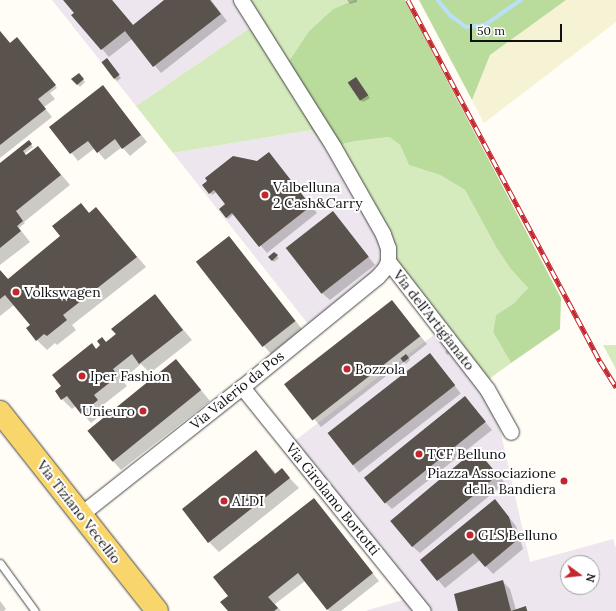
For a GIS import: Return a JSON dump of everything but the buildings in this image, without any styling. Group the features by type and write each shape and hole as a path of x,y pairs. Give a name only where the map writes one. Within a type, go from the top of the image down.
{"main road":[{"name":"Via Tiziano Vecellio","path":"0,412 157,611"}],"street":[{"name":"Via dell'Artigianato","path":"241,0 333,146 383,234 388,248 388,261 487,389 511,432"},
{"name":"Via Valerio da Pos","path":"81,514 242,387 377,277 385,268 388,261"},
{"name":"Via Girolamo Bortotti","path":"242,387 423,611"}],"lane":[{"path":"0,563 35,611"}],"shaded area":[{"path":"52,0 233,0 250,28 136,106"},
{"path":"566,0 616,0 616,22 484,123 472,100 490,55"},
{"path":"312,130 351,185 394,260 308,324 173,153"},
{"path":"443,328 499,425 530,562 613,539 616,548 616,611 365,611 413,597 289,445"}],"green space":[{"path":"233,0 354,0 333,9 309,31 281,73 312,130 173,153 136,106 250,28"},
{"path":"354,0 405,0 561,298 560,329 511,363 493,332 496,315 514,303 528,288 510,268 496,247 465,190 440,175 409,165 400,145 389,137 356,141 325,148 312,130 281,73 309,31 333,9"},
{"path":"419,0 566,0 490,55 472,100"},
{"path":"389,137 400,145 409,165 440,175 465,190 496,247 510,268 528,288 514,303 496,315 493,332 511,363 485,382 394,260 351,185 325,148 356,141"},
{"path":"603,345 616,345 616,369"}],"waterway":[{"path":"438,0 451,16 467,27 485,25 521,0"}],"railway":[{"path":"408,0 600,361 616,387"}],"place":[{"name":"Valbelluna 2 Cash&Carry","path":"265,195"},
{"name":"Volkswagen","path":"16,292"},
{"name":"Bozzola","path":"347,369"},
{"name":"Iper Fashion","path":"82,376"},
{"name":"Unieuro","path":"143,411"},
{"name":"TCF Belluno","path":"419,454"},
{"name":"Piazza Associazione della Bandiera","path":"564,481"},
{"name":"ALDI","path":"224,501"},
{"name":"GLS Belluno","path":"470,535"}]}
